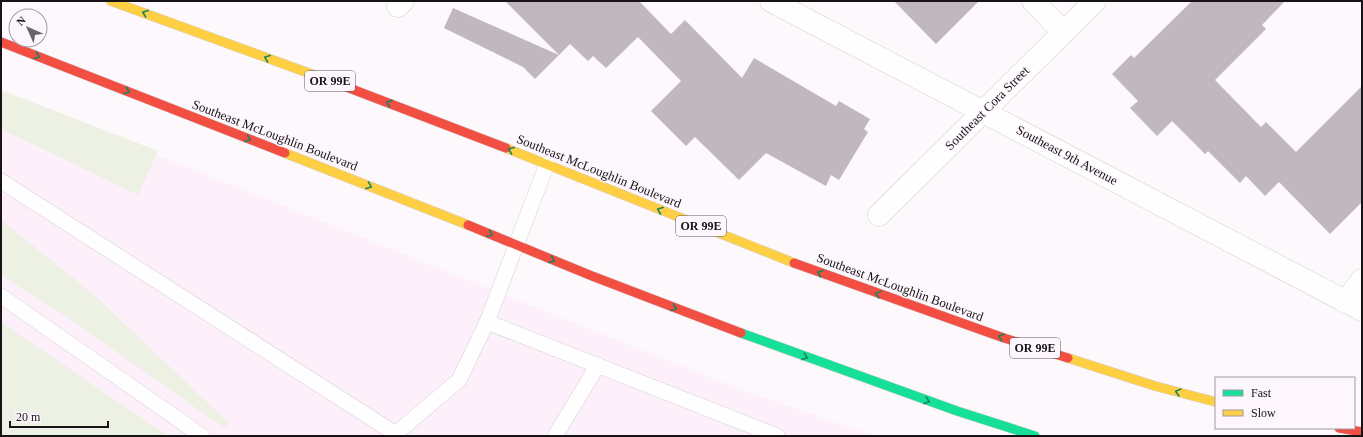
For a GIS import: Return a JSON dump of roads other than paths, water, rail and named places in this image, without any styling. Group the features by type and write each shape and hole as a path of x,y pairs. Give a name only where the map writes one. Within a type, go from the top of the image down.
{"highway":[{"name":"Southeast McLoughlin Boulevard","path":"111,1 361,92 547,164 806,268 1004,338 1155,386 1215,402"},
{"name":"Southeast McLoughlin Boulevard","path":"1,42 437,213 592,276 768,344 957,412 1035,436"},
{"path":"1345,429 1362,432"}],"street":[{"name":"Southeast 9th Avenue","path":"772,1 1354,306"},
{"path":"1033,1 1064,32"},
{"name":"Southeast Cora Street","path":"879,215 1095,1"},
{"path":"1354,306 1362,280"}],"lane":[{"path":"1,181 394,435 459,380 487,322 547,164"},
{"path":"1,296 202,436"},
{"path":"487,322 777,436"},
{"path":"554,436 598,365"}]}
